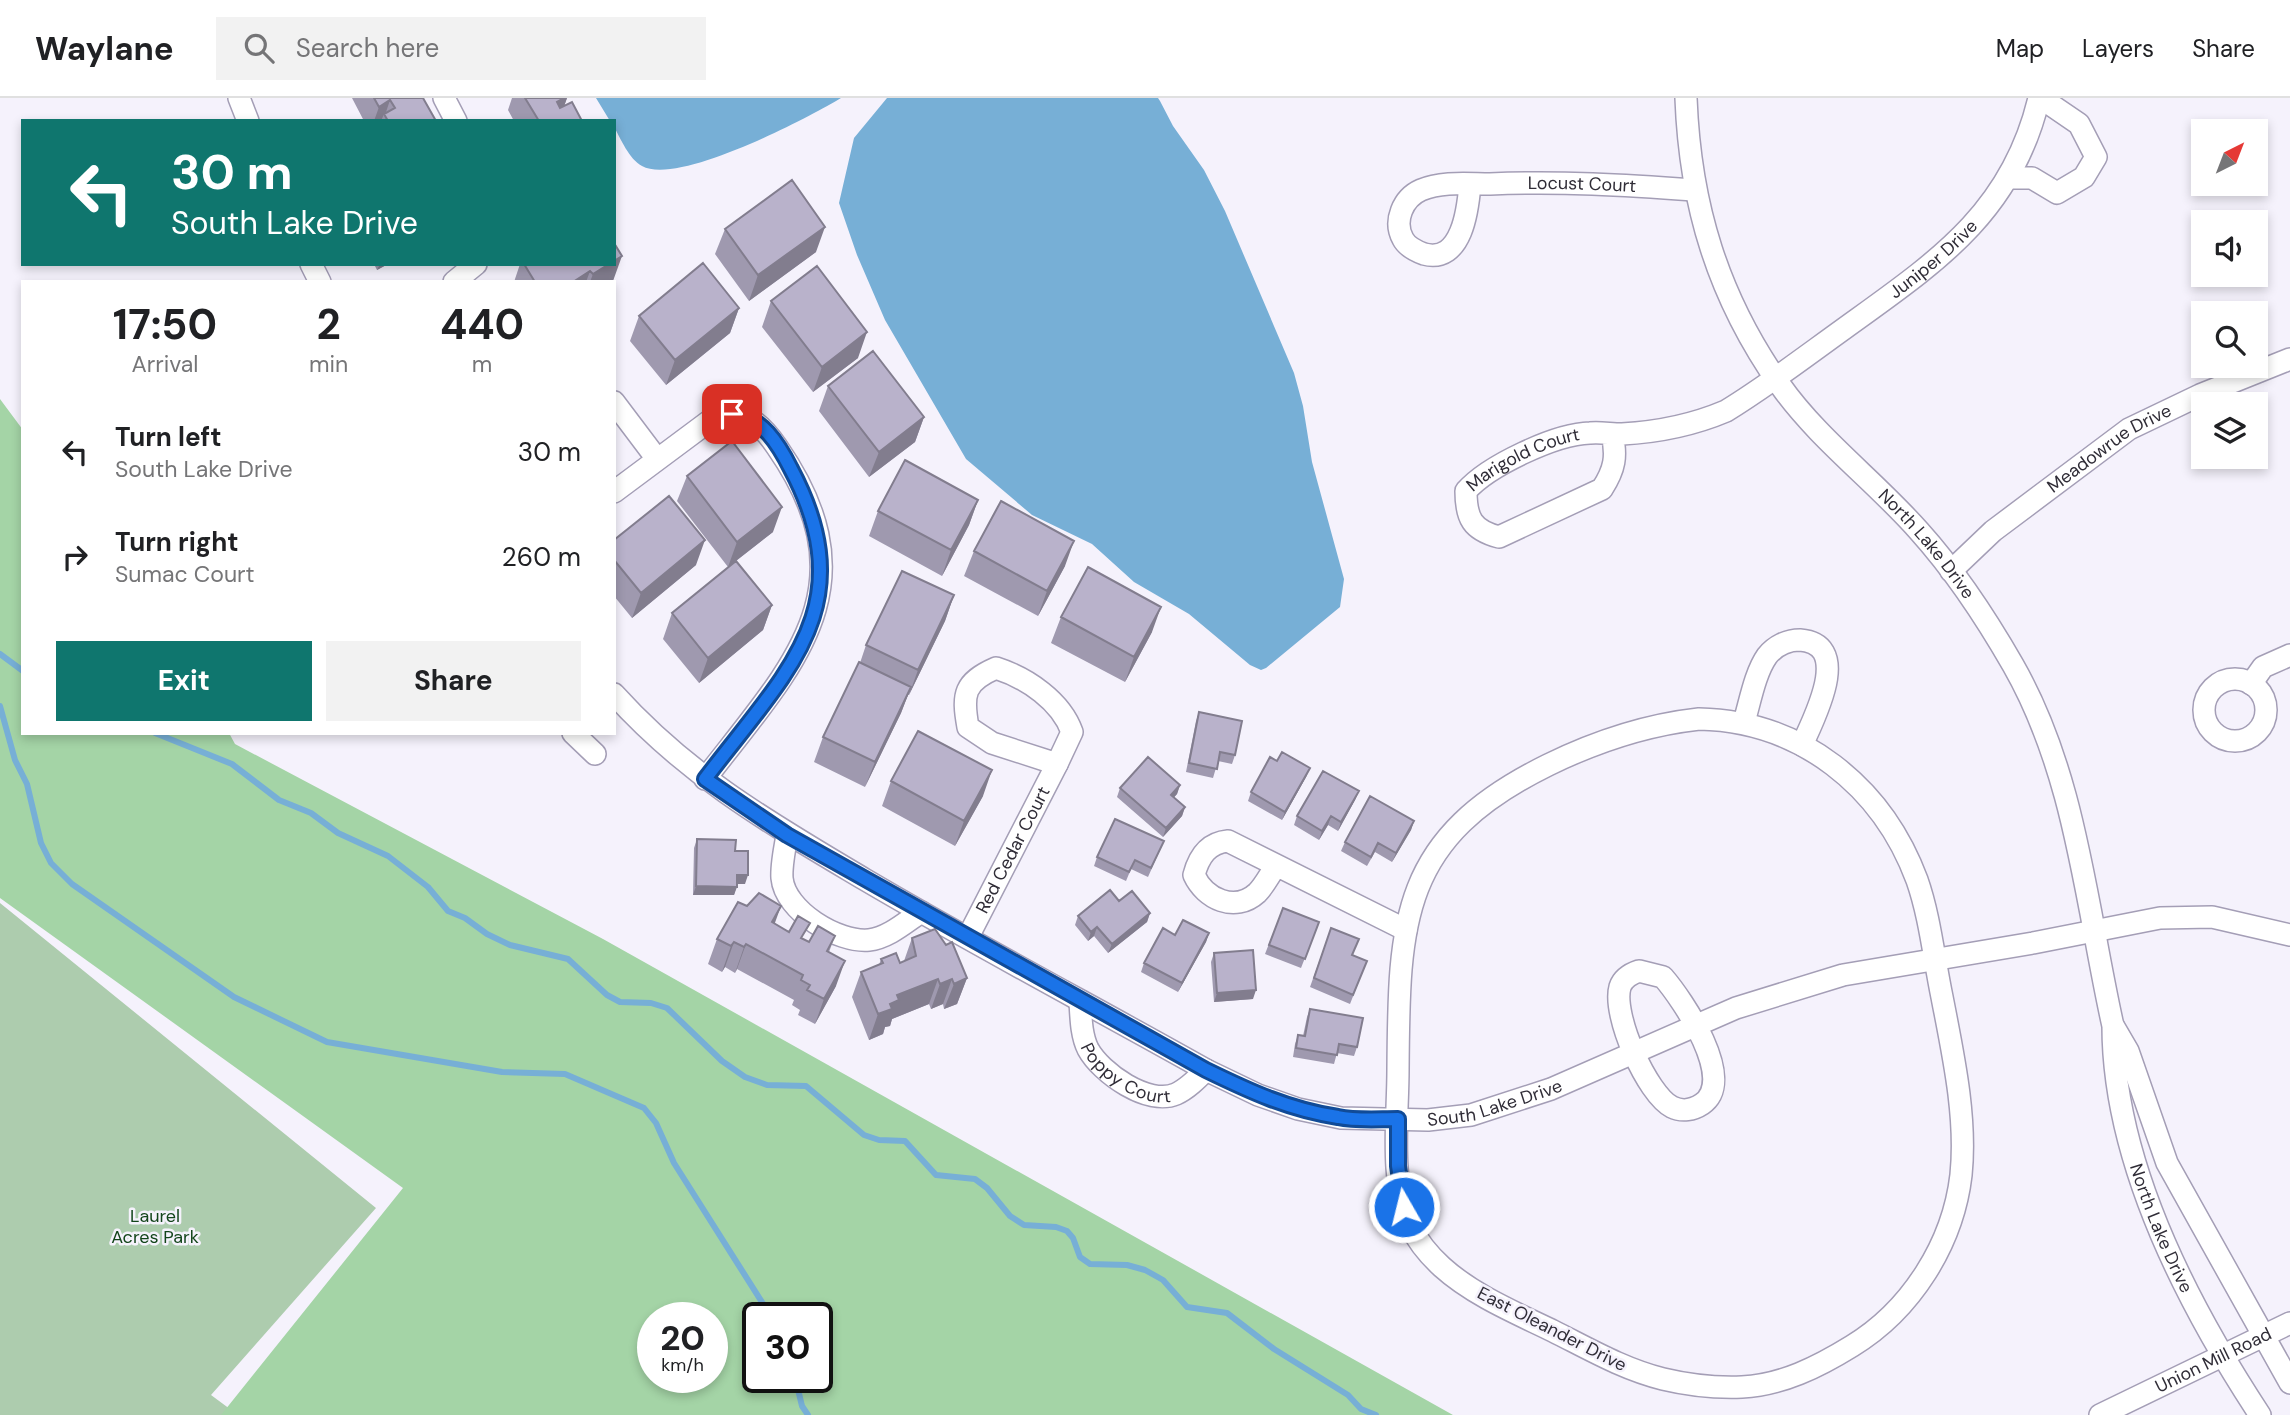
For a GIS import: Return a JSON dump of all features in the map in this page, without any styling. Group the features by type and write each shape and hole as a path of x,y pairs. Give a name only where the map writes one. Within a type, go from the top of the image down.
{"street":[{"path":"444,98 455,119"},
{"name":"North Lake Drive","path":"1686,98 1694,190 1723,284 1758,353 1806,415 1919,531 1951,572 2014,666 2049,744 2073,825 2113,1026 2113,1058 2146,1197 2189,1296 2222,1357 2260,1415"},
{"path":"2009,178 2032,178 2057,193 2084,177 2096,157 2079,124 2040,98"},
{"name":"Juniper Drive","path":"1775,377 1949,250 1972,228 2009,178 2023,152 2040,98"},
{"name":"Locust Court","path":"1470,184 1561,181 1694,190"},
{"path":"456,280 474,266"},
{"name":"Meadowrue Drive","path":"1951,572 1993,531 2129,429 2208,391 2290,359"},
{"name":"Marigold Court","path":"1612,434 1616,455 1612,473 1602,489 1499,537 1481,533 1466,512 1466,491 1478,477 1548,443 1588,432 1612,434 1658,431 1707,419 1744,400 1775,377"},
{"path":"616,405 657,459"},
{"path":"616,490 712,419 726,413 755,420 789,464 808,501 820,542 822,584 818,605 802,646 705,779"},
{"path":"1744,722 1766,658 1775,647 1788,641 1802,640 1816,645 1825,655 1827,680 1802,745"},
{"path":"2251,684 2263,667 2290,655"},
{"name":"Red Cedar Court","path":"968,937 1057,764 1072,732 1066,715 1019,675 996,668 975,677 963,700 968,727 992,743 1057,764"},
{"name":"South Lake Drive","path":"616,696 649,730 705,779 787,835 1206,1070 1258,1095 1298,1109 1341,1118 1428,1120 1471,1115 1512,1104 1695,1023 1807,984 1934,958 2095,931"},
{"name":"East Oleander Drive","path":"1699,719 1744,722 1784,735 1853,782 1888,822 1918,884 1934,958 1961,1119 1961,1175 1947,1230 1922,1280 1905,1301 1868,1337 1822,1364 1772,1383 1719,1387 1664,1379 1637,1371 1530,1320 1459,1280 1439,1265 1411,1228 1400,1185 1398,998 1406,930 1415,894 1438,848 1455,827 1499,791 1582,749 1640,727 1699,719"},
{"path":"575,735 595,754"},
{"path":"787,835 782,878 788,895 800,911 834,933 852,939 870,940 921,912"},
{"path":"1276,866 1406,930"},
{"path":"2095,931 2184,916 2239,921 2290,935"},
{"path":"1639,971 1663,976 1695,1023 1716,1076 1715,1088 1709,1099 1687,1111 1673,1108 1662,1100 1634,1052 1618,1000 1620,985 1627,976 1639,971"},
{"name":"Poppy Court","path":"1080,1001 1087,1048 1097,1062 1129,1085 1162,1097 1176,1094 1206,1070"},
{"name":"North Lake Drive","path":"2113,1026 2128,1051 2166,1163 2290,1383"},
{"name":"Union Mill Road","path":"2100,1415 2290,1323"}],"green space":[{"path":"0,399 21,427 21,735 230,735 235,744 603,939 1453,1415 221,1415 403,1188 0,898"},
{"name":"Laurel Acres Park","path":"0,903 376,1208 211,1395 238,1415 0,1415"}],"water":[{"path":"596,98 841,98 772,134 712,159 659,170 642,166 633,159 616,130 616,119 609,119"},
{"path":"887,98 1158,98 1160,101 1173,126 1204,170 1225,211 1294,373 1303,406 1312,462 1344,579 1340,607 1266,668 1261,670 1250,665 1189,614 1134,582 1092,544 1032,515 966,459 885,320 857,255 839,203 854,138"}],"building":[{"path":"374,98 423,98 435,119 387,119 384,114 395,108 390,100 379,107"},
{"path":"525,98 564,98 557,102 560,108 572,102 581,119 538,119"},
{"path":"792,180 825,227 758,275 725,229"},
{"path":"616,246 622,256 616,260"},
{"path":"703,263 739,308 675,360 639,316"},
{"path":"525,266 606,266 593,274 590,271 576,280 534,280"},
{"path":"817,266 867,332 822,367 771,301"},
{"path":"873,351 924,417 879,452 828,386"},
{"path":"732,441 782,507 737,542 687,476"},
{"path":"905,460 978,500 951,550 878,511"},
{"path":"669,496 705,540 641,593 616,562 616,538"},
{"path":"1001,501 1074,541 1047,591 974,551"},
{"path":"736,561 772,605 708,658 672,613"},
{"path":"1088,567 1161,607 1134,657 1061,617"},
{"path":"902,571 954,595 918,670 866,645"},
{"path":"859,662 911,687 875,762 823,737"},
{"path":"1199,712 1242,721 1235,755 1220,752 1217,769 1189,763"},
{"path":"918,731 992,770 964,821 891,781"},
{"path":"1282,752 1310,768 1285,812 1251,792 1270,757 1277,761"},
{"path":"1148,757 1180,785 1171,795 1185,807 1166,828 1120,788"},
{"path":"1323,771 1359,791 1341,822 1331,816 1322,831 1297,816"},
{"path":"1370,796 1414,821 1396,853 1378,843 1371,857 1345,842"},
{"path":"1115,819 1164,841 1151,868 1135,860 1129,872 1097,857"},
{"path":"697,839 736,840 735,851 748,851 748,875 737,875 737,887 696,886"},
{"path":"1110,890 1119,901 1132,891 1150,913 1112,944 1097,927 1091,932 1078,916"},
{"path":"759,893 781,906 772,922 789,932 798,916 810,923 801,938 809,942 818,926 835,936 827,951 845,961 824,999 807,990 810,985 801,980 803,975 746,944 744,947 734,942 731,946 717,939 738,902 747,906"},
{"path":"1283,908 1319,922 1305,959 1269,945"},
{"path":"1183,920 1209,933 1182,983 1144,963 1163,928 1175,935"},
{"path":"1331,928 1359,939 1352,955 1367,961 1353,995 1314,978"},
{"path":"935,929 946,945 952,942 967,978 954,984 952,979 940,984 938,979 897,995 899,1000 890,1004 892,1009 878,1014 861,972 883,963 881,959 896,953 900,963 916,956 912,938"},
{"path":"1253,950 1256,990 1217,993 1214,953"},
{"path":"1310,1009 1363,1018 1357,1047 1339,1044 1337,1055 1296,1048 1298,1035 1305,1036"}],"waterway":[{"path":"0,654 21,670"},
{"path":"0,706 15,760 27,784 41,843 51,863 72,884 234,997 327,1042 502,1072 565,1074 644,1108 656,1123 674,1163 762,1302"},
{"path":"160,735 232,764 279,800 311,813 338,833 388,856 428,887 448,911 465,918 487,934 510,945 568,959 607,995 620,1002 651,1003 667,1008 722,1061 745,1077 767,1085 806,1086 864,1135 879,1140 905,1141 936,1175 975,1179 987,1188 1010,1216 1024,1225 1056,1227 1067,1231 1073,1238 1080,1257 1090,1264 1127,1265 1145,1270 1163,1280 1187,1307 1227,1313 1274,1349 1348,1395 1361,1409 1376,1415"},
{"path":"799,1393 808,1415"}],"route":[{"path":"732,414 741,414 755,420 767,432 789,464 815,521 820,542 822,584 818,605 802,646 705,779 787,835 1206,1070 1258,1095 1298,1109 1341,1118 1398,1119 1398,1166 1404,1207"}]}
